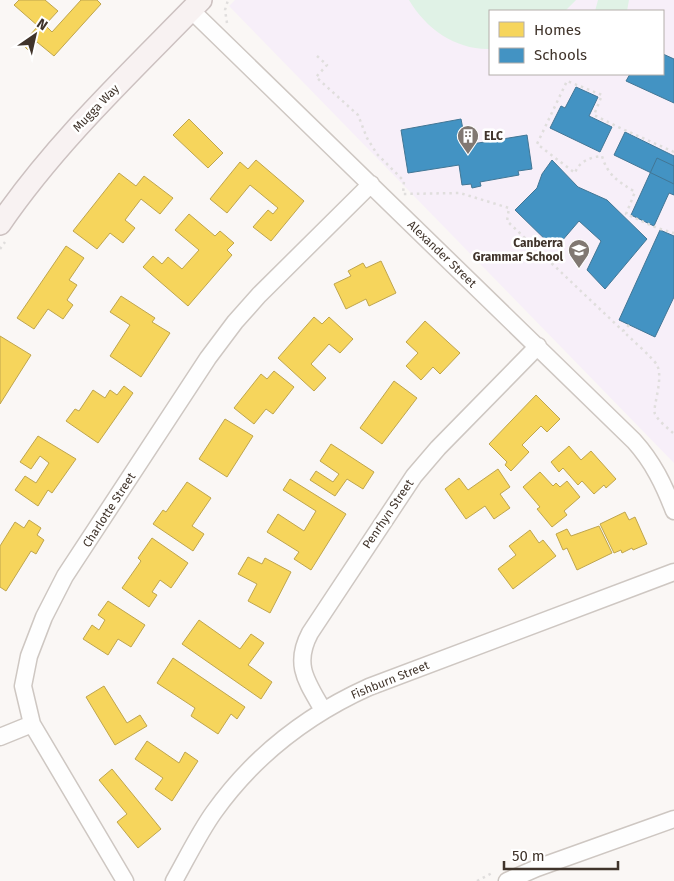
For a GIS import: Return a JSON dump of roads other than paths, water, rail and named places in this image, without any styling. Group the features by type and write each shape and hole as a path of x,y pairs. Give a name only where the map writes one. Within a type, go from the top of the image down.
{"main road":[{"name":"Mugga Way","path":"0,224 30,183 69,136 196,5"}],"street":[{"name":"Alexander Street","path":"196,5 370,184 538,346 644,452 661,480 674,512"},
{"name":"Charlotte Street","path":"125,881 32,724 23,686 29,656 44,617 66,576 208,358 235,322 259,295 370,184"},
{"name":"Penrhyn Street","path":"323,710 306,681 301,661 310,633 420,468 538,346"},
{"name":"Fishburn Street","path":"174,881 213,814 235,785 265,753 323,710 369,687 674,572"},
{"path":"0,737 32,724"},
{"path":"507,881 537,868 674,819"}],"place":[{"name":"ELC","path":"468,155"},
{"name":"Canberra Grammar School","path":"579,269"}]}
